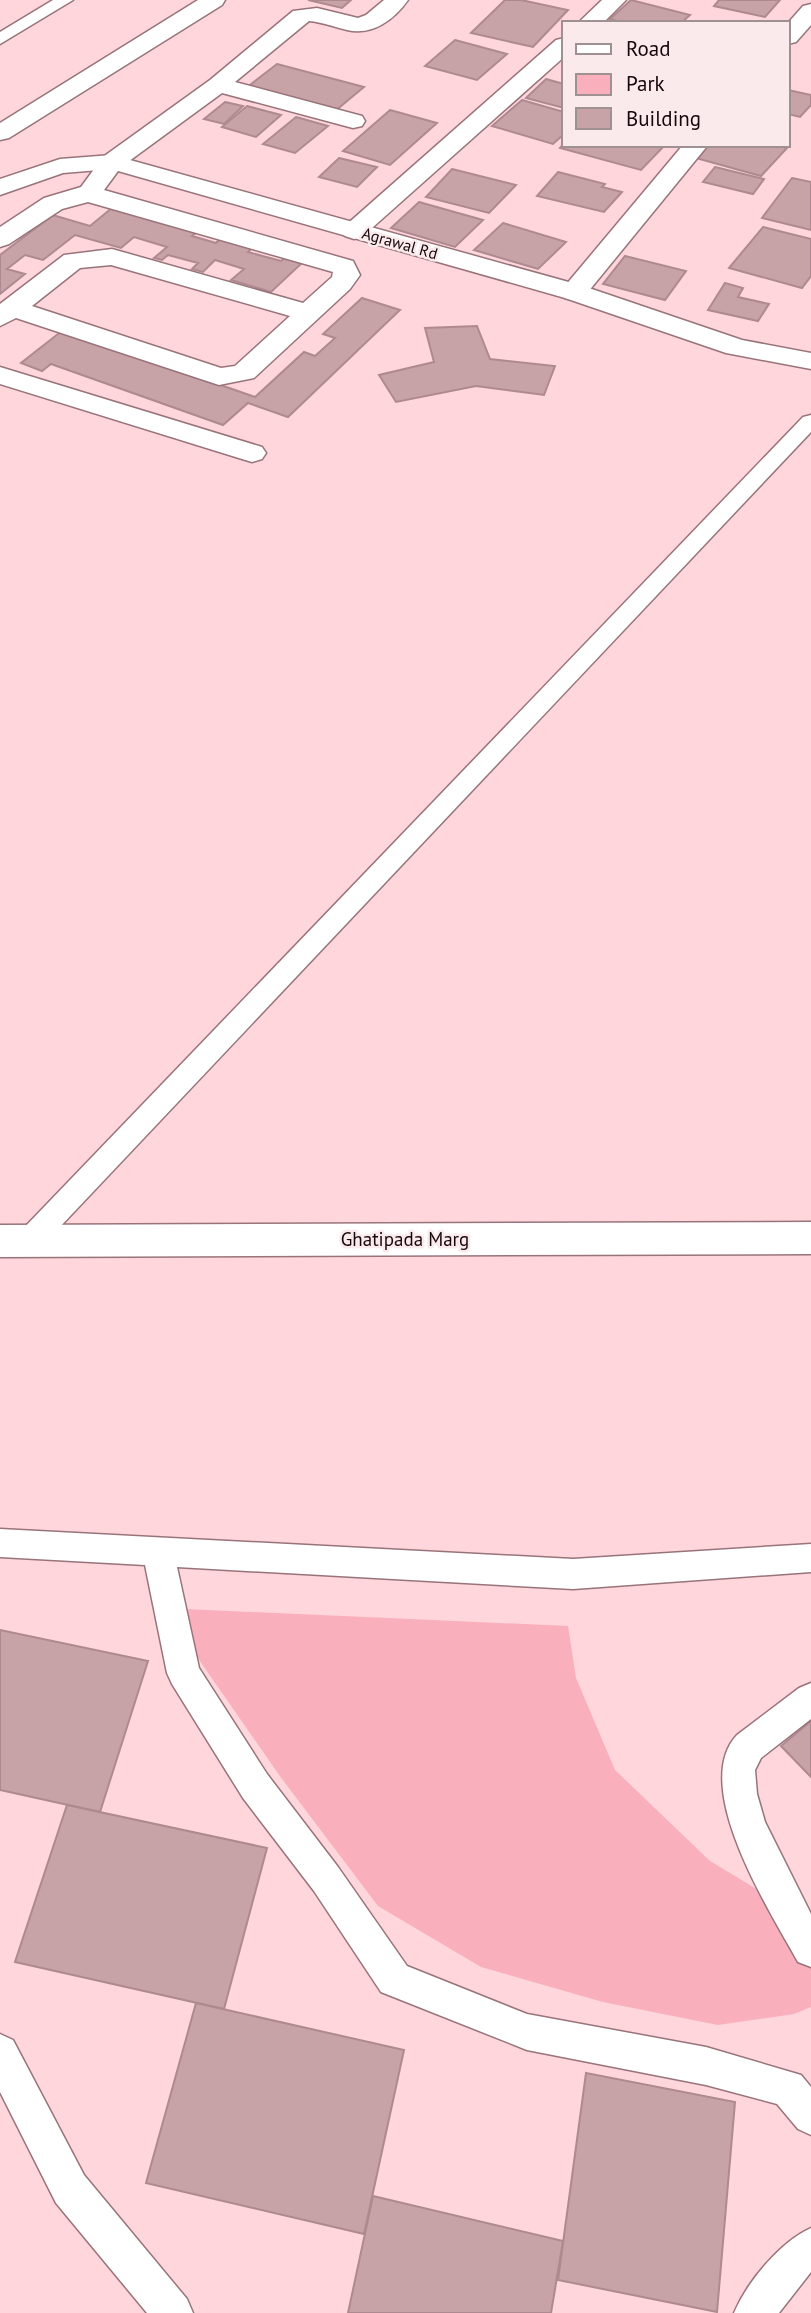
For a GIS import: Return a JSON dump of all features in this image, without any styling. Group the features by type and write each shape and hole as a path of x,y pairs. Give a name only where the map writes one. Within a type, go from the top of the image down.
{"street":[{"path":"0,134 214,0"},
{"path":"89,194 112,162 218,85 301,16 315,14 361,25 369,23 397,0"},
{"path":"591,21 615,0"},
{"path":"790,35 811,11"},
{"path":"354,231 562,47"},
{"path":"218,85 354,121"},
{"path":"575,292 694,147"},
{"name":"Agrawal Rd","path":"0,187 60,166 112,162 575,292 736,347 807,357"},
{"path":"0,239 57,200 71,194 89,194 344,267 347,275 244,372 219,377 6,313"},
{"path":"6,313 74,261 112,257 309,313"},
{"path":"0,375 252,453"},
{"name":"Ghatipada Marg","path":"15,1241 811,1238"}],"lane":[{"path":"0,39 65,0"},
{"path":"15,1241 810,421"},
{"path":"0,1543 573,1574 811,1558"},
{"path":"158,1552 184,1673 255,1786 326,1880 394,1979 527,2032 706,2066 788,2088 811,2116"},
{"path":"811,1699 744,1753 738,1775 748,1828 811,1949"},
{"path":"0,2053 70,2189 173,2313"},
{"path":"754,2313 796,2259 811,2248"}],"green space":[{"path":"163,1608 568,1626 576,1678 615,1770 710,1861 811,1922 811,2007 794,2014 718,2025 603,2002 481,1967 378,1906 282,1779"}],"building":[{"path":"308,0 351,0 342,8"},
{"path":"505,0 521,0 568,10 533,47 471,33"},
{"path":"631,0 690,15 683,21 610,19"},
{"path":"719,0 780,0 765,17 714,6"},
{"path":"455,40 507,54 477,80 425,66"},
{"path":"277,64 364,87 334,112 246,88"},
{"path":"546,79 562,83 562,107 526,98"},
{"path":"790,90 811,95 811,105 800,117 790,114"},
{"path":"522,100 562,111 562,136 553,144 492,126"},
{"path":"225,102 243,106 224,124 204,119"},
{"path":"247,106 281,115 256,137 222,127"},
{"path":"390,110 437,123 390,165 343,151"},
{"path":"296,117 328,126 295,153 263,144"},
{"path":"562,146 663,147 641,170 560,148"},
{"path":"707,147 787,148 761,176 696,158"},
{"path":"339,158 377,167 357,187 319,177"},
{"path":"715,167 764,179 753,194 703,182"},
{"path":"452,169 516,185 489,213 426,197"},
{"path":"558,172 605,184 602,187 622,192 604,212 537,196"},
{"path":"792,178 811,182 811,230 762,218"},
{"path":"419,202 483,220 455,247 391,228"},
{"path":"113,207 197,232 192,236 216,243 221,238 252,248 248,252 281,261 286,257 303,262 271,292 231,280 244,269 215,260 203,272 192,269 198,263 168,255 162,260 154,258 167,247 134,237 121,248 75,235 43,260 25,255 7,269 25,274 0,294 0,255 53,215 90,226"},
{"path":"503,223 566,242 538,269 474,250"},
{"path":"763,227 811,239 811,276 802,288 729,268"},
{"path":"625,256 686,271 665,300 603,284"},
{"path":"725,283 743,288 738,297 769,304 758,321 708,310"},
{"path":"362,298 400,310 288,417 248,403 223,425 51,364 42,371 21,363 63,330 255,397 304,352 315,356 335,338 323,334"},
{"path":"477,326 490,359 555,366 544,395 476,386 396,402 379,375 434,362 425,328"},
{"path":"0,1630 148,1661 100,1812 0,1790"},
{"path":"811,1721 811,1777 781,1746"},
{"path":"67,1805 267,1848 224,2009 15,1962"},
{"path":"196,2003 404,2050 364,2234 146,2183"},
{"path":"586,2073 735,2102 717,2312 558,2280"},
{"path":"373,2196 563,2241 551,2313 348,2313"}]}
